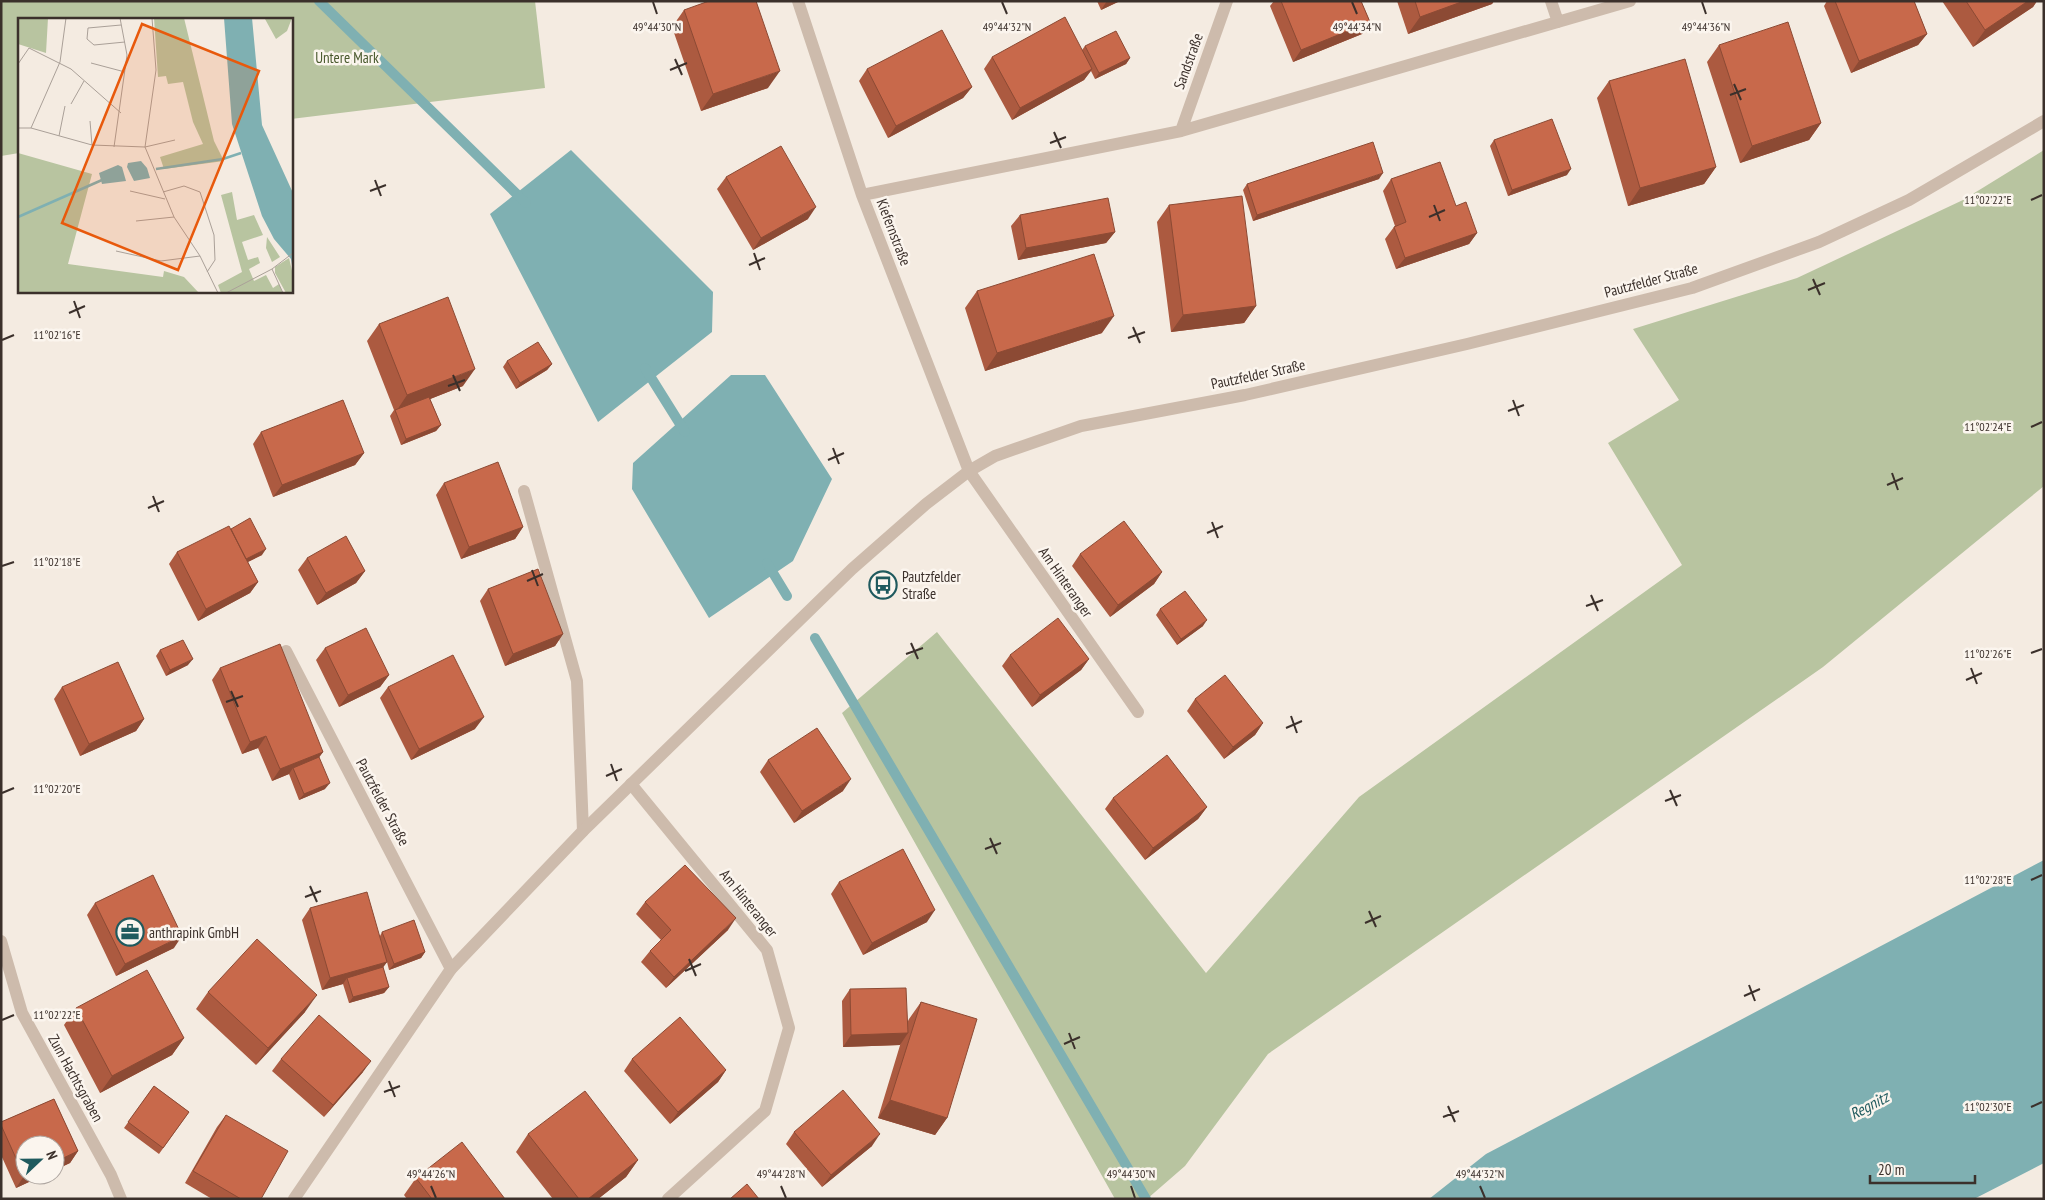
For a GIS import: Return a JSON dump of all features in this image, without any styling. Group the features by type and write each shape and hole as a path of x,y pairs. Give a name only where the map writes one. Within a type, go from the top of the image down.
{"street":[{"name":"Kiefernstraße","path":"798,1 862,195 969,471"},
{"name":"Sandstraße","path":"1180,131 1226,1"},
{"path":"1551,1 1558,22"},
{"path":"862,195 1180,131 1630,1"},
{"name":"Pautzfelder Straße","path":"294,1199 452,969 583,830 852,570 926,504 969,471 994,456 1081,426 1245,395 1467,344 1692,288 1819,242 1909,200 2044,121"},
{"name":"Am Hinteranger","path":"969,471 1138,712"},
{"path":"524,491 577,681 583,830"},
{"name":"Pautzfelder Straße","path":"286,651 452,969"},
{"name":"Am Hinteranger","path":"631,784 767,950 789,1028 765,1111 668,1199"},
{"name":"Zum Hachtsgraben","path":"1,941 22,1013 111,1175 121,1199"}],"green space":[{"name":"Untere Mark","path":"1,1 535,1 545,88 292,119 292,18 18,18 18,153 1,156"},
{"path":"2044,150 2044,486 1823,667 1268,1054 1185,1166 1147,1199 1115,1199 842,713 937,632 1206,973 1359,797 1682,565 1608,443 1679,400 1633,329 1797,278 1963,200"}],"water":[{"path":"571,150 713,292 712,332 598,422 490,214"},
{"path":"731,375 765,375 832,479 793,561 709,618 632,489 633,463"},
{"name":"Regnitz","path":"2044,860 2044,1163 1974,1199 1429,1199 1486,1154"}],"building":[{"path":"709,1 756,1 780,71 713,94 684,10"},
{"path":"1281,1 1361,1 1370,22 1301,50"},
{"path":"1415,1 1464,1 1420,17"},
{"path":"1835,1 1914,1 1927,34 1859,61"},
{"path":"1966,1 2028,1 1985,30"},
{"path":"1065,17 1092,69 1020,108 992,57"},
{"path":"1788,22 1821,123 1752,146 1719,45"},
{"path":"942,30 972,87 896,126 867,69"},
{"path":"1116,31 1130,58 1099,73 1085,46"},
{"path":"1685,59 1716,167 1640,188 1609,81"},
{"path":"1552,119 1571,169 1512,190 1494,140"},
{"path":"1373,142 1383,173 1257,215 1247,184"},
{"path":"781,146 816,207 761,238 726,177"},
{"path":"1440,162 1456,206 1466,202 1477,233 1405,258 1394,227 1406,222 1391,179"},
{"path":"1242,196 1256,306 1183,315 1169,205"},
{"path":"1108,198 1115,232 1026,248 1020,215"},
{"path":"1094,254 1114,316 997,353 977,291"},
{"path":"448,297 475,369 407,395 379,324"},
{"path":"538,342 552,364 520,383 507,361"},
{"path":"429,397 441,425 406,439 395,410"},
{"path":"343,400 364,453 282,485 261,432"},
{"path":"498,462 523,527 469,547 444,483"},
{"path":"250,518 266,549 246,559 231,529"},
{"path":"1124,521 1162,572 1118,605 1080,554"},
{"path":"229,526 258,582 206,609 177,552"},
{"path":"346,536 365,571 326,593 307,558"},
{"path":"538,569 563,634 513,654 488,589"},
{"path":"1185,591 1207,620 1181,639 1160,609"},
{"path":"1058,618 1089,659 1040,695 1010,655"},
{"path":"366,628 389,675 348,695 325,648"},
{"path":"183,640 193,659 170,670 160,650"},
{"path":"280,644 323,752 280,769 266,736 250,742 220,668"},
{"path":"453,655 484,717 419,749 388,687"},
{"path":"118,662 144,719 89,744 62,687"},
{"path":"1225,675 1263,723 1233,747 1195,699"},
{"path":"817,728 851,779 802,811 768,760"},
{"path":"1167,755 1207,807 1153,848 1113,798"},
{"path":"319,757 330,783 304,794 293,768"},
{"path":"903,849 935,910 872,943 839,882"},
{"path":"685,865 736,918 674,977 650,951 671,930 645,902"},
{"name":"anthrapink GmbH","path":"153,875 182,936 125,964 95,903"},
{"path":"367,892 387,962 330,978 310,908"},
{"path":"414,920 425,952 394,964 382,932"},
{"path":"257,939 317,995 268,1048 208,992"},
{"path":"383,967 389,987 353,997 347,978"},
{"path":"147,970 184,1038 112,1076 76,1008"},
{"path":"906,988 908,1033 851,1035 850,989"},
{"path":"921,1002 977,1019 947,1118 890,1100"},
{"path":"319,1015 371,1061 333,1105 281,1059"},
{"path":"680,1017 726,1070 678,1112 632,1059"},
{"path":"154,1086 189,1112 163,1148 128,1122"},
{"path":"843,1090 880,1134 831,1175 794,1132"},
{"path":"585,1091 638,1160 588,1199 579,1199 528,1134"},
{"path":"54,1099 78,1151 65,1157 65,1135 15,1135 15,1156 1,1122"},
{"path":"226,1115 288,1151 261,1199 241,1199 193,1171"},
{"path":"462,1142 505,1199 432,1199 416,1178"},
{"path":"747,1184 759,1199 730,1199"}],"waterway":[{"path":"319,1 526,203"},
{"path":"645,368 685,432"},
{"path":"767,563 787,596"},
{"path":"815,638 1146,1199"}],"place":[{"name":"Pautzfelder Straße","path":"883,585"},
{"name":"anthrapink GmbH","path":"130,932"}]}
